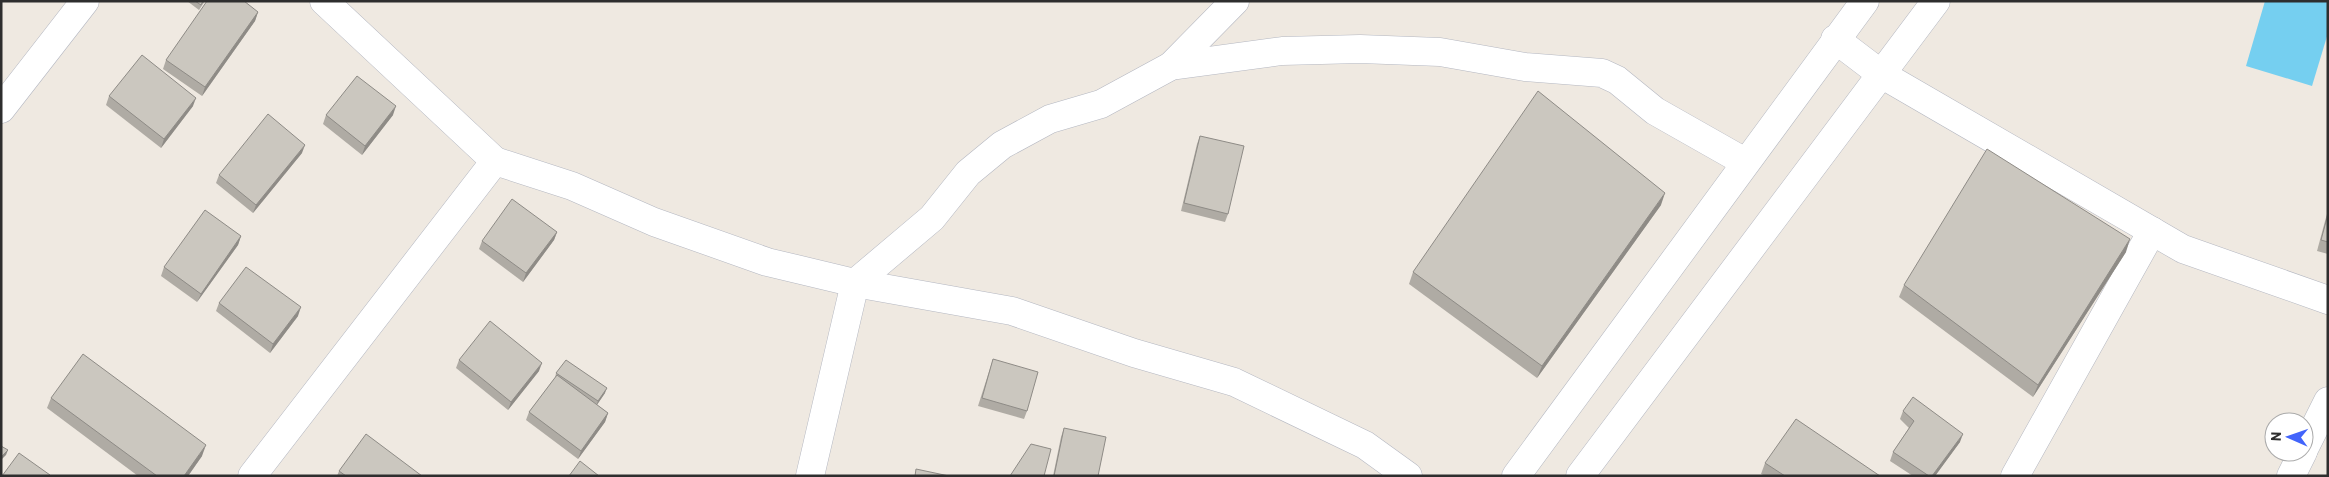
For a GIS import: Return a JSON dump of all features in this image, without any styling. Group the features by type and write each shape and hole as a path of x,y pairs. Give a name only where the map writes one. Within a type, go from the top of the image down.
{"street":[{"path":"1,109 85,1"},
{"path":"324,1 495,161 572,186 654,222 768,262 856,283 1012,311 1134,353 1234,382 1365,445 1408,476"},
{"path":"810,476 856,283 932,218 968,173 1002,145 1050,119 1101,104 1171,66 1235,1"},
{"path":"1516,476 1835,39 1865,1"},
{"path":"1580,476 1936,1"},
{"path":"1835,39 1881,74 2183,249 2328,300"},
{"path":"1171,66 1282,51 1360,49 1440,52 1525,67 1602,73 1617,80 1655,111 1745,162"},
{"path":"252,476 495,161"},
{"path":"2015,476 2152,231"},
{"path":"2314,429 2328,401"},
{"path":"2291,476 2298,462"}],"water":[{"path":"2265,1 2328,1 2328,33 2312,86 2246,66"}],"building":[{"path":"195,1 203,1 201,5"},
{"path":"207,1 244,1 258,12 205,87 166,60"},
{"path":"142,55 196,98 164,139 109,96"},
{"path":"357,76 396,106 365,146 326,115"},
{"path":"1538,91 1665,193 1542,366 1413,272"},
{"path":"268,114 305,145 256,205 219,175"},
{"path":"1200,136 1244,146 1228,214 1184,203"},
{"path":"1987,149 2130,239 2038,385 1904,285"},
{"path":"512,199 557,232 526,273 482,241"},
{"path":"205,210 241,236 201,294 164,267"},
{"path":"2328,214 2328,242 2321,240"},
{"path":"246,267 301,307 273,344 219,303"},
{"path":"490,321 542,363 511,402 459,360"},
{"path":"83,354 206,445 184,476 157,476 51,398"},
{"path":"993,359 1038,372 1027,411 982,398"},
{"path":"566,360 607,388 598,401 556,373"},
{"path":"557,375 608,413 581,451 529,412"},
{"path":"1913,397 1963,434 1932,476 1929,476 1893,452 1914,421 1903,411"},
{"path":"1796,419 1880,476 1785,476 1765,463"},
{"path":"1064,428 1106,437 1098,476 1054,476"},
{"path":"366,434 422,476 346,476 339,471"},
{"path":"1031,444 1051,449 1044,476 1010,476"},
{"path":"1,446 8,450 1,457"},
{"path":"19,453 50,475 50,476 2,476"},
{"path":"580,461 599,476 569,476"},
{"path":"916,469 949,476 915,476"}]}
